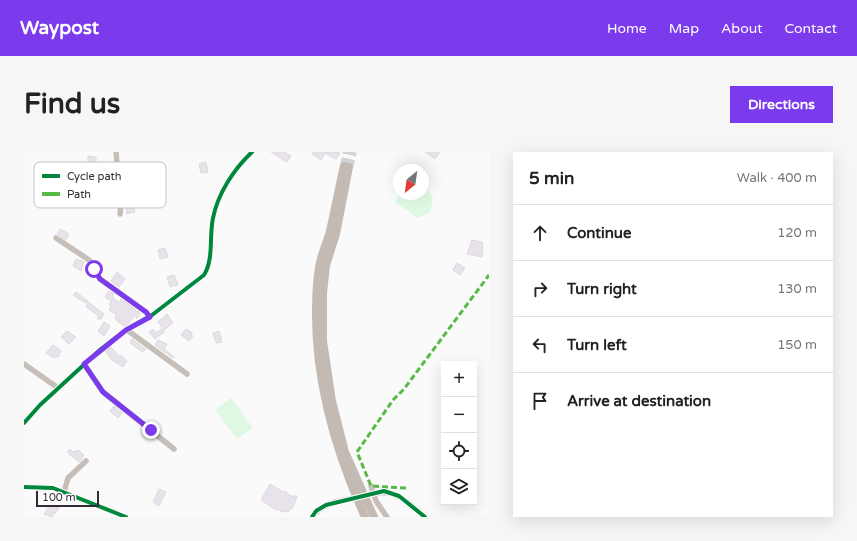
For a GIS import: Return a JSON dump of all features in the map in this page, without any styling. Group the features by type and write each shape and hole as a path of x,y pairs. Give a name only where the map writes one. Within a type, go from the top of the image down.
{"highway":[{"path":"365,517 350,484 333,435 324,398 316,344 316,294 320,264 330,232 346,166 336,234 326,265 323,293 324,341 332,401 345,452 374,517"}],"street":[{"path":"116,152 117,162"},
{"path":"24,424 58,388 84,364 127,330 150,317 204,275 209,267 213,218 220,198 236,168 252,152"},
{"path":"120,208 120,214"},
{"path":"56,238 89,260 100,279 146,312 150,317"},
{"path":"127,330 187,374"},
{"path":"24,364 58,388"},
{"path":"84,364 103,392 174,449"},
{"path":"64,492 68,478 86,461"},
{"path":"371,486 376,501 387,517"},
{"path":"24,487 53,488 126,517"},
{"path":"312,517 316,511 326,505 384,491 399,496 425,517"}],"green space":[{"path":"429,192 433,199 430,212 418,218 395,202 396,200 429,200"},
{"path":"231,398 253,428 237,439 215,410"}],"building":[{"path":"271,152 284,152 291,156 287,162"},
{"path":"313,152 340,153 336,159 325,153 321,160 312,154"},
{"path":"425,152 440,152 435,159"},
{"path":"88,156 96,157 96,162 88,162"},
{"path":"206,162 208,172 201,173 199,164"},
{"path":"126,208 134,208 135,212 127,214"},
{"path":"60,229 69,234 66,240 57,234"},
{"path":"472,240 482,242 482,257 467,254"},
{"path":"165,248 168,257 160,259 158,250"},
{"path":"76,259 84,262 81,271 73,266"},
{"path":"457,263 465,268 460,275 453,270"},
{"path":"117,272 125,279 119,287 111,281"},
{"path":"174,275 178,285 170,287 167,277"},
{"path":"109,291 114,294 112,296 119,303 121,299 140,313 137,318 134,316 125,326 118,322 115,318 117,315 109,310 111,306 109,304 112,302 105,297"},
{"path":"76,292 88,301 86,303 73,295"},
{"path":"88,302 104,314 100,320 97,318 99,316 86,307"},
{"path":"167,314 173,323 164,330 158,322"},
{"path":"104,322 110,326 104,336 98,331"},
{"path":"153,329 156,333 162,329 164,332 155,339 149,332"},
{"path":"186,329 192,333 191,335 193,336 189,341 181,335"},
{"path":"67,331 76,337 69,344 61,337"},
{"path":"219,331 222,342 216,343 213,333"},
{"path":"132,339 146,349 143,352 130,343"},
{"path":"158,340 167,344 164,349 174,357 173,358 155,345"},
{"path":"53,345 61,351 58,357 55,356 54,358 46,353"},
{"path":"111,347 119,357 120,355 127,361 123,367 112,360 105,351"},
{"path":"114,406 122,413 118,418 110,411"},
{"path":"70,449 73,452 78,450 84,455 79,462 67,452"},
{"path":"270,484 283,492 285,491 291,496 297,496 293,507 289,511 281,512 281,510 276,510 261,500"},
{"path":"159,489 166,492 159,506 153,502"},
{"path":"50,505 59,508 52,517 44,514"}],"tunnel":[{"path":"344,166 347,152"},
{"path":"349,167 353,152"}],"marked path":[{"path":"406,488 371,486 357,452 393,400 404,389 489,275"}],"cycle path":[{"path":"24,423 40,405 101,349 126,330 152,315 204,275 209,262 215,209 233,174 252,152"},
{"path":"24,487 53,488 126,517"},
{"path":"312,517 316,511 326,505 384,491 399,496 425,517"}],"route":[{"path":"94,269 100,279 113,290 146,312 150,317 126,330 84,364 103,392 151,430"}]}
